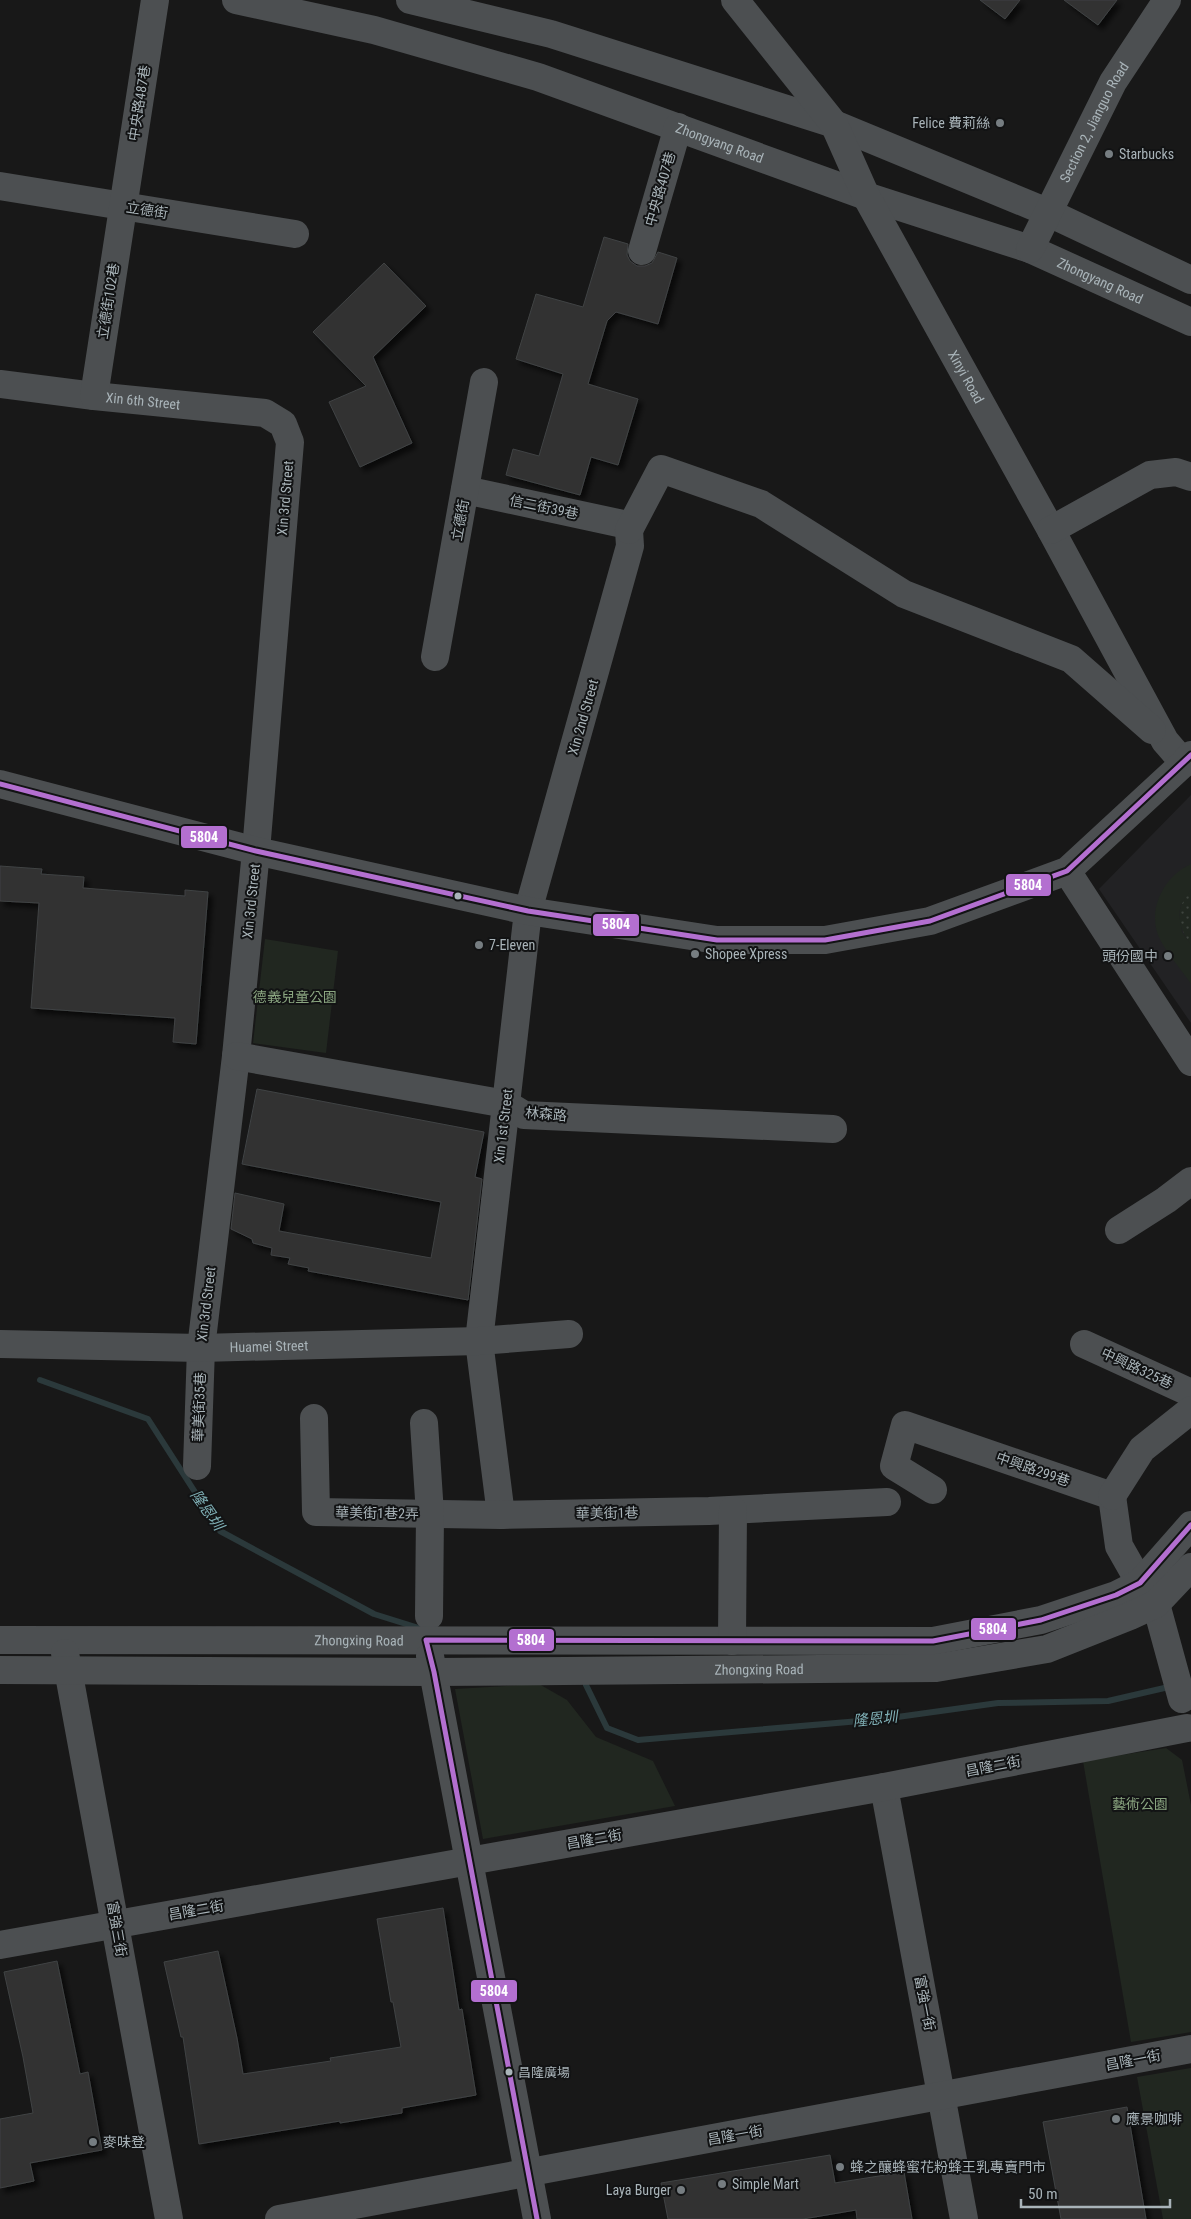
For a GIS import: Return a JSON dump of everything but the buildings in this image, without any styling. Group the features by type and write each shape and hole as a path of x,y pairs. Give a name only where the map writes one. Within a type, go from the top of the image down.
{"street":[{"name":"中央路487巷","path":"122,206 155,0"},
{"path":"410,0 551,34 834,124 1048,212 1191,280"},
{"name":"Xinyi Road","path":"735,0 834,124 866,196 1165,740 1188,759"},
{"name":"Section 2, Jianguo Road","path":"1030,249 1113,82 1167,0"},
{"name":"Zhongyang Road","path":"253,2 374,30 538,77 866,196 1030,249 1191,322"},
{"name":"中央路407巷","path":"642,251 678,128"},
{"name":"立德街","path":"0,186 295,234"},
{"name":"立德街102巷","path":"94,396 122,206"},
{"name":"立德街","path":"435,657 484,382"},
{"name":"Xin 6th Street","path":"0,384 94,396 265,412 283,424"},
{"name":"Xin 3rd Street","path":"201,1348 236,1056 256,850 290,442 283,424"},
{"path":"626,527 661,469 761,504 904,594 1071,659 1165,740"},
{"path":"1051,530 1150,475 1176,472 1191,477"},
{"name":"信二街39巷","path":"465,490 626,527"},
{"name":"Xin 2nd Street","path":"528,911 630,546 626,527"},
{"path":"0,784 256,850 528,911 717,940 825,940 930,921 1067,871 1188,759"},
{"path":"1067,871 1191,1062"},
{"name":"Xin 1st Street","path":"478,1341 528,911"},
{"name":"林森路","path":"236,1056 506,1104 524,1115 834,1129"},
{"path":"1119,1230 1166,1200 1191,1181"},
{"name":"Huamei Street","path":"0,1344 201,1348 478,1341 569,1334"},
{"path":"478,1341 501,1514"},
{"name":"中興路325巷","path":"1084,1344 1191,1392"},
{"name":"華美街35巷","path":"197,1466 201,1348"},
{"path":"1189,1736 1184,1696 1159,1614 1119,1546 1112,1496 1142,1450 1191,1410"},
{"name":"華美街1巷2弄","path":"314,1418 316,1512 501,1514"},
{"path":"424,1423 430,1514 428,1628 434,1672 537,2219"},
{"name":"中興路299巷","path":"933,1490 894,1466 905,1425 1112,1496"},
{"name":"華美街1巷","path":"501,1514 733,1510 888,1502"},
{"path":"732,1641 733,1510"},
{"name":"Zhongxing Road","path":"0,1640 428,1628 732,1641 933,1641 1041,1620 1116,1595 1140,1583 1191,1525"},
{"name":"Zhongxing Road","path":"0,1670 434,1672 936,1668 1047,1649 1159,1614 1191,1567"},
{"name":"富強三街","path":"63,1639 169,2219"},
{"name":"昌隆二街","path":"0,1945 884,1787 1189,1736"},
{"name":"富強一街","path":"884,1787 964,2219"},
{"name":"昌隆一街","path":"279,2219 1191,2049"}],"shaded area":[{"name":"頭份國中","path":"1191,795 1191,1023 1099,889"}],"green space":[{"path":"1191,864 1191,889 1181,905 1179,914 1182,932 1191,945 1191,984 1161,941 1155,924 1155,913 1157,903 1166,884 1173,876"},
{"path":"1191,889 1191,945 1180,924 1179,917 1182,904"},
{"name":"德義兒童公園","path":"265,939 338,951 326,1053 253,1043"},
{"path":"539,1684 567,1700 596,1737 653,1761 675,1806 483,1839 455,1689"},
{"name":"藝術公園","path":"1166,1748 1182,1760 1191,1805 1191,2032 1131,2042 1083,1761"},
{"path":"1191,2068 1191,2219 1163,2219 1137,2077"}],"waterway":[{"name":"隆恩圳","path":"40,1380 148,1419 220,1531 374,1614 422,1629"},
{"name":"隆恩圳","path":"586,1685 607,1728 638,1740 883,1719 998,1703 1108,1701 1173,1686"}],"transit line":[{"name":"5804","path":"0,784 256,851 528,911 717,940 825,940 930,921 1067,871 1191,755"},
{"name":"5804","path":"537,2219 434,1672 426,1640 933,1641 1041,1620 1116,1595 1140,1583 1191,1525"}],"place":[{"name":"Felice 費莉絲","path":"1000,123"},
{"name":"Starbucks","path":"1109,154"},
{"name":"7-Eleven","path":"479,945"},
{"name":"Shopee Xpress","path":"695,954"},
{"name":"頭份國中","path":"1168,956"},
{"name":"昌隆廣場","path":"509,2072"},
{"name":"應景咖啡","path":"1116,2119"},
{"name":"麥味登","path":"93,2142"},
{"name":"蜂之釀蜂蜜花粉蜂王乳專賣門市","path":"840,2167"},
{"name":"Simple Mart","path":"722,2184"},
{"name":"Laya Burger","path":"681,2190"}]}
